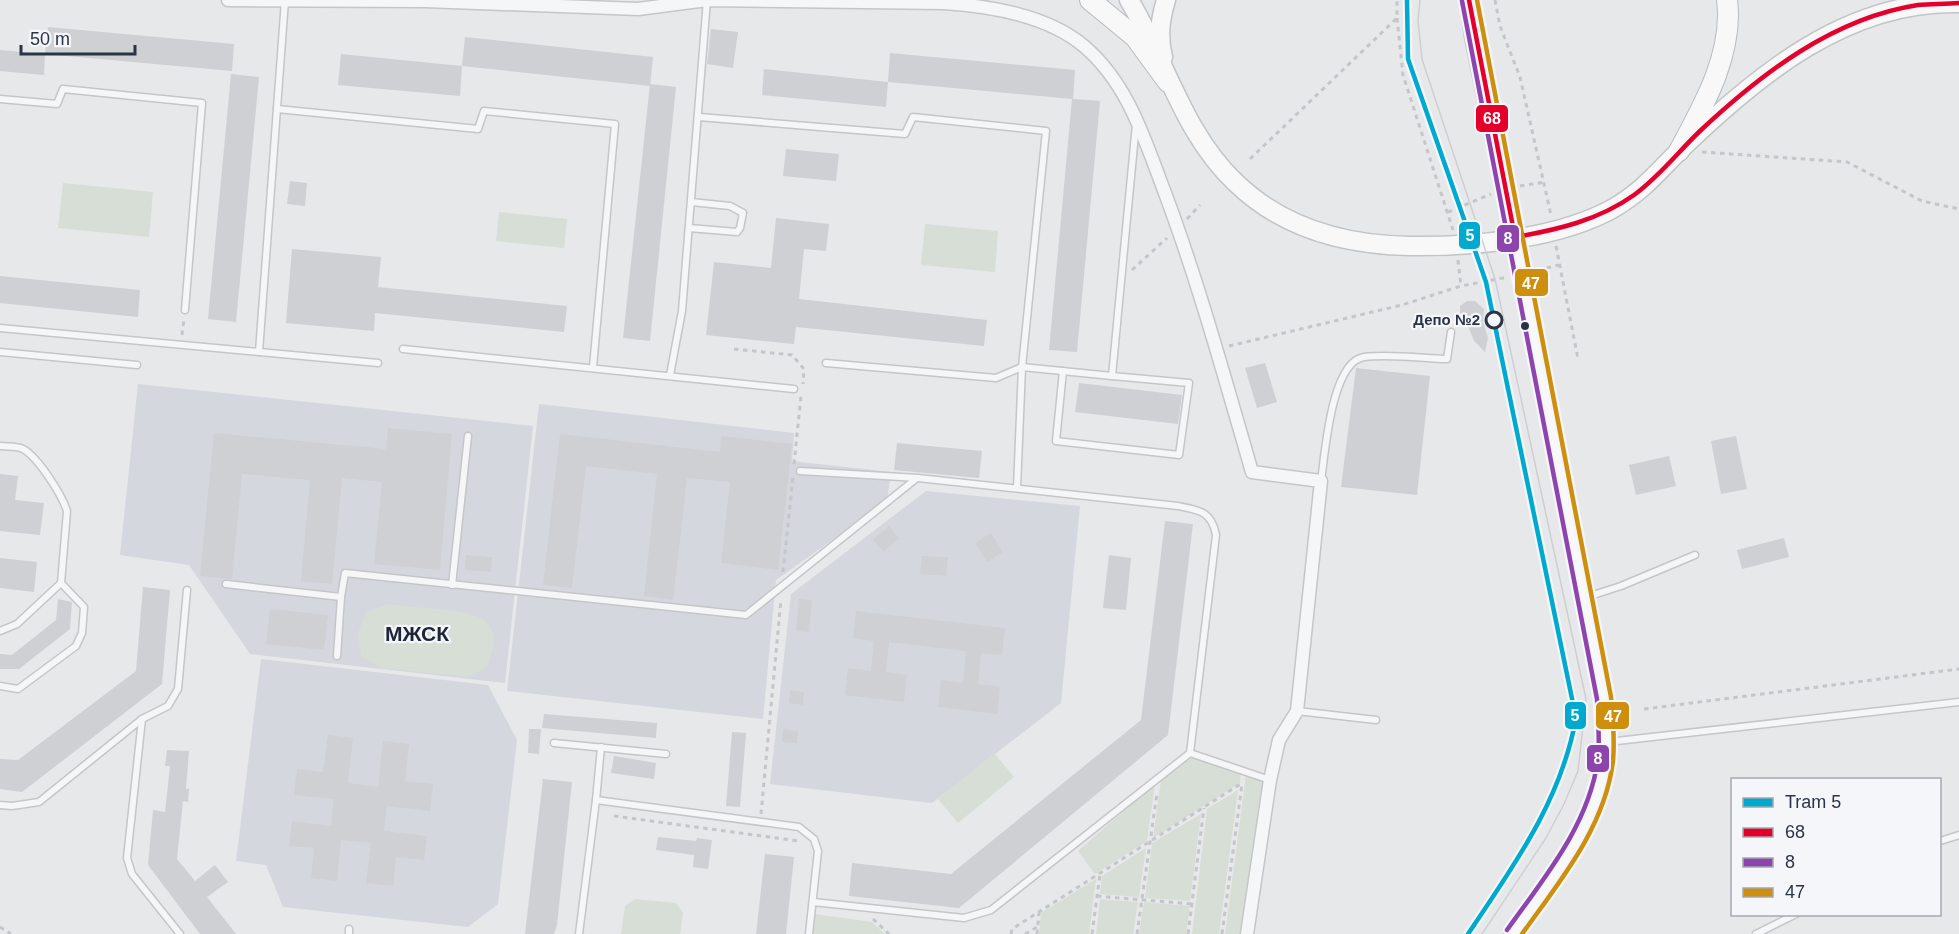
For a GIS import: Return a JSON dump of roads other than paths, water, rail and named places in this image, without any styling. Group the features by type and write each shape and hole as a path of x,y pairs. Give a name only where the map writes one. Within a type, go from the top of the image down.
{"highway":[{"path":"1090,0 1135,37 1168,82"},
{"path":"1679,151 1706,102 1723,50 1728,20 1727,0"}],"main road":[{"path":"1129,0 1168,82 1204,143 1234,182 1273,212 1317,232 1351,241 1398,245 1456,245 1515,237 1553,230 1596,217 1632,197 1662,171 1679,151 1747,86 1808,40 1857,17 1897,4 1936,0 1959,3"},
{"path":"1166,0 1160,18 1160,43 1168,82"},
{"path":"1469,0 1474,36 1604,698 1607,742 1596,797 1583,829 1513,934"}],"street":[{"path":"228,0 425,1 638,9 707,0 980,5 1051,26 1084,46 1112,74 1136,117 1178,228 1217,349 1252,472 1321,481 1297,711 1279,740 1270,780 1247,934"}],"lane":[{"path":"259,352 285,0"},
{"path":"670,375 682,311 707,0"},
{"path":"0,99 57,104 63,89 202,103 185,310"},
{"path":"277,109 478,129 484,111 615,124 593,367"},
{"path":"699,117 904,134 913,117 1046,131 1022,367 1017,488"},
{"path":"1112,376 1136,117"},
{"path":"689,228 737,232 741,228 743,213 730,206 691,202"},
{"path":"0,328 378,363"},
{"path":"1321,481 1332,406 1347,367 1362,357 1447,359 1451,332"},
{"path":"403,349 794,389"},
{"path":"0,352 137,365"},
{"path":"826,363 996,378 1022,367 1189,383 1179,455 1056,441 1063,371"},
{"path":"452,585 468,436"},
{"path":"0,446 22,448 32,456 64,501 67,511 61,583 17,624 0,631"},
{"path":"800,471 918,478 1192,509 1206,513 1214,522 1216,536 1190,753 991,910 964,918 813,902"},
{"path":"337,656 345,573 746,615 918,478"},
{"path":"1584,598 1621,586 1695,555"},
{"path":"0,686 18,688 76,646 82,633 84,607 61,583"},
{"path":"226,584 341,597"},
{"path":"0,805 12,806 39,802 142,719 168,706 178,689 187,590"},
{"path":"1607,742 1959,702"},
{"path":"1297,711 1376,720"},
{"path":"142,719 127,858 132,874 180,934"},
{"path":"554,742 666,754"},
{"path":"579,934 601,747"},
{"path":"1190,753 1270,780"},
{"path":"596,800 799,827 814,839 818,851 809,934"},
{"path":"1941,841 1959,835"},
{"path":"1756,934 1794,916"}],"tram line":[{"name":"5","path":"1407,0 1408,59 1486,282 1576,718 1569,748 1547,805 1534,831 1468,934"},
{"path":"1420,0 1418,21 1422,59 1495,279 1586,699 1578,771 1564,804 1546,838 1482,934"}],"place":[{"name":"Депо №2","path":"1494,320"}],"district":[{"name":"МЖСК","path":"417,634"}]}
